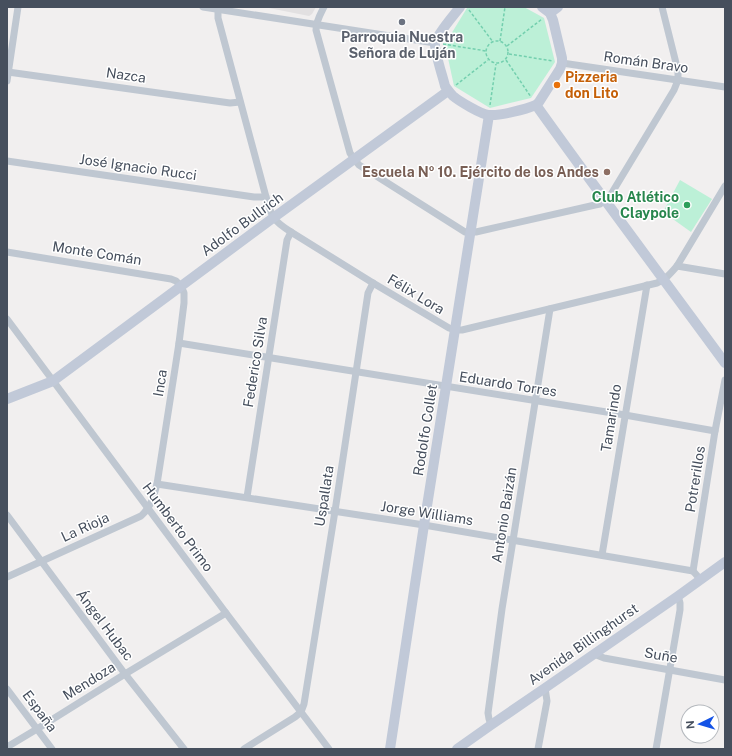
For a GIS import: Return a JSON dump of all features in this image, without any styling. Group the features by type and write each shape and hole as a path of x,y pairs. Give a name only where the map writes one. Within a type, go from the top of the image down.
{"street":[{"path":"7,81 18,7"},
{"path":"203,7 218,8 435,43"},
{"path":"324,7 316,25 316,30 350,153 359,165 465,232 476,232 600,204 610,196 674,90 678,80 678,72 662,7"},
{"path":"464,7 438,36 435,43 436,51 445,86 448,91 454,97 481,113 489,115 500,114 536,105 560,69 562,63 550,9"},
{"path":"218,8 218,18 273,218"},
{"name":"Román Bravo","path":"562,63 725,87"},
{"name":"Nazca","path":"8,72 230,103 240,102"},
{"name":"Adolfo Bullrich","path":"7,399 53,381 448,91"},
{"path":"536,105 725,363"},
{"name":"Rodolfo Collet","path":"390,749 445,387 489,115"},
{"name":"José Ignacio Rucci","path":"7,160 266,197"},
{"path":"664,280 677,266 725,186"},
{"name":"Félix Lora","path":"273,218 290,232 373,283 449,328 455,330 462,330 550,309 658,283 664,280"},
{"name":"Federico Silva","path":"247,497 287,240 290,232"},
{"name":"Monte Comán","path":"7,252 164,277 176,281 182,286"},
{"path":"677,266 725,274"},
{"name":"Uspallata","path":"301,712 304,704 335,511 368,292 373,283"},
{"name":"Tamarindo","path":"602,555 646,285"},
{"name":"Inca","path":"157,484 179,343 184,303 182,286"},
{"name":"Antonio Baizán","path":"490,725 488,713 502,609 550,309"},
{"name":"Humberto Primo","path":"7,319 329,749"},
{"name":"Eduardo Torres","path":"179,343 357,373 625,415 715,431"},
{"name":"Potrerillos","path":"693,571 715,431 725,380"},
{"path":"148,508 157,484"},
{"name":"Jorge Williams","path":"157,484 335,511 693,571"},
{"name":"La Rioja","path":"7,577 141,516 148,508"},
{"name":"Ángel Hubac","path":"7,515 125,674 184,749"},
{"name":"Avenida Billinghurst","path":"458,749 490,725 725,562"},
{"path":"693,571 700,580"},
{"path":"656,749 680,610 678,596"},
{"name":"Mendoza","path":"7,747 226,613"},
{"name":"Suñe","path":"594,654 604,658 725,680"},
{"path":"538,749 547,701 545,688"},
{"name":"España","path":"7,689 52,749"},
{"path":"244,749 301,712"}],"path":[{"path":"464,7 493,42"},
{"path":"500,42 505,7"},
{"path":"507,47 550,9"},
{"path":"493,42 500,42 505,44 507,47 508,54 505,60 496,64 490,62 486,51 493,42"},
{"path":"435,43 486,51"},
{"path":"508,54 562,63"},
{"path":"448,91 488,59"},
{"path":"505,60 536,105"},
{"path":"489,115 496,64"}],"shaded area":[{"path":"269,7 316,7 309,16"}],"green space":[{"path":"524,7 544,18 555,62 531,98 490,108 454,86 445,44 467,8"},
{"name":"Club Atlético Claypole","path":"680,180 712,199 691,232 663,212"}],"place":[{"name":"Parroquia Nuestra Señora de Luján","path":"402,22"},
{"name":"Pizzeria don Lito","path":"557,85"},
{"name":"Escuela Nº 10. Ejército de los Andes","path":"607,172"},
{"name":"Club Atlético Claypole","path":"687,205"}]}
